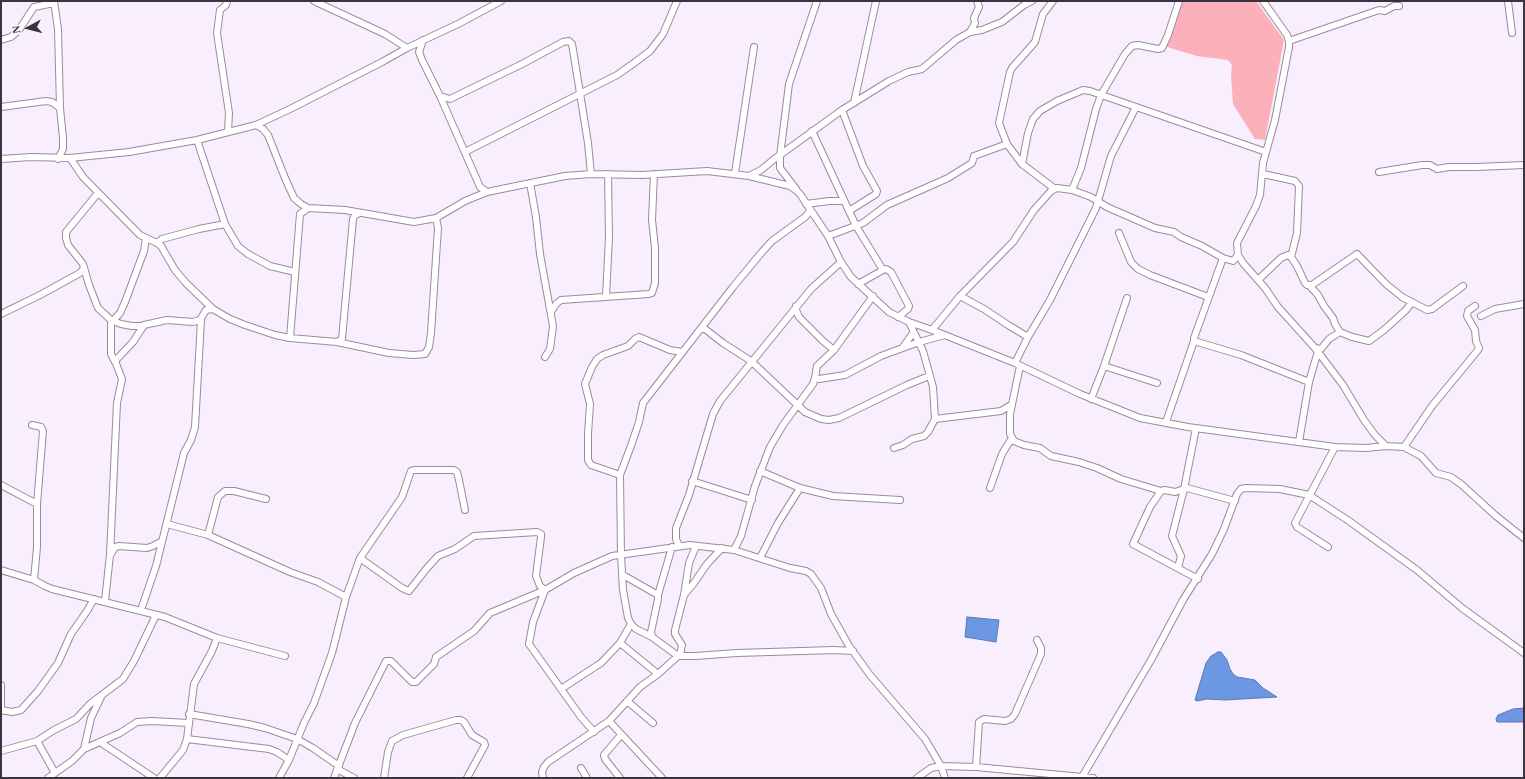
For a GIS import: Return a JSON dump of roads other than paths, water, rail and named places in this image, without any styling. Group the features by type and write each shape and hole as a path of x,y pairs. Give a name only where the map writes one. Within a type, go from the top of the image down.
{"street":[{"path":"227,1 226,5 220,10 218,33 229,113 228,132"},
{"path":"314,1 385,34 419,52 480,187 487,192"},
{"path":"1,159 30,157 70,158 128,152 197,140 256,125 423,40 458,24 500,1"},
{"path":"465,152 617,75 650,51 663,34 677,1"},
{"path":"817,1 789,84 780,156 780,168 797,190 828,236 841,262 858,284 889,312 909,322 1018,364 1091,399 1140,418 1196,428 1335,447 1404,447 1420,456 1436,473 1451,477 1462,485 1496,516 1524,538"},
{"path":"854,102 876,1"},
{"path":"970,32 975,23 974,18 979,7 977,1"},
{"path":"749,176 762,170 812,131 854,102 889,81 908,72 922,69 956,40 970,32 982,30 1002,22 1024,5 1032,1"},
{"path":"1053,1 1042,14 1035,42 1010,72 999,123 1007,144 1022,164 1054,188 1072,190 1091,197 1098,202 1155,228 1174,232 1223,258 1233,260 1238,255"},
{"path":"1072,190 1081,168 1101,95 1125,54 1132,46 1138,45 1158,49 1162,48 1168,35 1179,1"},
{"path":"1263,1 1289,41 1275,120 1263,163 1260,195 1237,243 1238,255 1278,307 1316,350 1343,385 1364,420 1375,435 1386,446"},
{"path":"1508,1 1512,33"},
{"path":"1,40 11,37 19,30 34,6 54,2 58,28 60,108 63,144 58,158"},
{"path":"1289,41 1378,10 1385,11 1394,6 1399,6"},
{"path":"419,52 423,40"},
{"path":"440,96 448,100 566,41 572,44 588,143 591,174"},
{"path":"735,173 754,47"},
{"path":"1022,164 1032,119 1057,101 1083,90 1090,90 1266,152"},
{"path":"1,107 46,101 52,102 60,108"},
{"path":"1136,107 1111,156 1098,202 1050,300 1028,337 1018,364 1011,405 1010,426 1012,438 1014,441 1024,445 1040,448 1051,456 1079,462 1121,479 1161,491 1175,492 1190,488 1234,501"},
{"path":"842,110 863,166 877,191 876,194 849,211"},
{"path":"256,125 268,134 294,198 301,204 308,208 360,212 414,222 436,218 478,195 487,192 565,176 707,171 735,173 790,186 797,190"},
{"path":"812,131 856,226 882,270"},
{"path":"197,140 225,224 238,246 248,254 270,266 295,272"},
{"path":"828,236 863,223 887,205 957,173 972,163 974,156 1007,144"},
{"path":"70,158 82,177 135,230 161,246 175,270 213,309 245,326 290,338 337,342 413,355 424,354 427,351 431,333 438,228 436,218"},
{"path":"1379,172 1422,165 1430,165 1437,169 1449,167 1524,165"},
{"path":"606,296 609,237 608,174"},
{"path":"551,312 556,304 561,300 649,294 654,290 655,248 652,220 654,174"},
{"path":"1263,174 1295,181 1299,186 1297,233 1291,257 1305,283 1309,285 1318,295 1324,306 1334,318 1335,324 1340,332 1352,337 1369,340 1384,330 1406,310 1412,302"},
{"path":"530,183 540,254 553,326 551,345 545,357"},
{"path":"478,195 480,187"},
{"path":"932,330 960,296 1013,242 1034,210 1054,188"},
{"path":"98,193 66,234 68,245 83,264 98,308 113,320 132,326 143,326 167,320 193,322 201,320"},
{"path":"806,204 844,201"},
{"path":"290,338 300,214 308,208"},
{"path":"810,211 805,217 772,242 762,252 643,403 635,436 620,475 621,554 623,575 626,605 630,624 679,655 695,656 744,652 853,651"},
{"path":"337,342 342,339 353,219 355,215 360,212"},
{"path":"157,243 162,239 225,224"},
{"path":"1119,234 1131,262 1138,268 1150,275 1208,296"},
{"path":"105,601 110,555 117,408 122,379 111,354 110,328 111,323 120,313 125,302 144,251 146,238"},
{"path":"1309,285 1357,254 1386,284 1402,297 1427,310 1432,309 1463,286"},
{"path":"1258,280 1281,258 1285,256 1291,257"},
{"path":"1166,422 1208,296 1223,258"},
{"path":"679,546 676,539 676,528 713,414 720,401 796,306 811,289 841,262"},
{"path":"1,314 80,273 84,268"},
{"path":"858,284 882,270 886,269 891,272 909,306 908,309 898,317"},
{"path":"734,550 741,536 760,471 776,436 813,384 817,366 834,350 873,296"},
{"path":"960,296 1028,337"},
{"path":"1091,399 1127,298"},
{"path":"1481,316 1496,309 1524,304"},
{"path":"796,306 796,310 800,317 823,342 834,350"},
{"path":"1404,447 1437,400 1479,348 1476,341 1475,330 1467,316 1468,311 1474,306"},
{"path":"141,610 156,566 184,454 191,440 194,427 201,320 206,310 213,309"},
{"path":"894,448 903,445 912,439 924,436 935,419 934,398 923,351 909,322"},
{"path":"115,362 133,342 143,326"},
{"path":"701,329 705,329 723,343 751,361 805,412 821,419 829,420 839,418 929,376"},
{"path":"1316,350 1321,349 1329,339 1340,332"},
{"path":"903,347 913,333"},
{"path":"815,378 819,379 846,375 881,356 903,347 945,335"},
{"path":"620,475 591,465 588,460 590,404 585,384 592,367 597,359 603,354 628,346 639,338 670,350 682,352"},
{"path":"1194,341 1242,355 1309,382"},
{"path":"1299,442 1316,350"},
{"path":"1104,366 1157,383"},
{"path":"935,419 1001,411 1011,405"},
{"path":"32,425 42,427 43,431 37,504 37,547 34,580"},
{"path":"1178,568 1181,556 1172,536 1184,489 1196,428"},
{"path":"990,488 1002,454 1012,438"},
{"path":"1328,547 1295,525 1296,520 1335,447"},
{"path":"279,778 289,760 314,703 332,653 346,597 360,558 398,503 406,488 410,473 414,470 454,470 457,472 465,510"},
{"path":"760,471 800,488 833,496 900,500"},
{"path":"692,481 752,500"},
{"path":"1,485 37,504"},
{"path":"760,558 778,523 800,488"},
{"path":"1082,777 1151,660 1183,600 1198,579 1224,529 1234,501 1241,489 1280,490 1309,495 1349,521 1417,570 1462,608 1524,653"},
{"path":"208,535 218,497 225,492 234,491 266,499"},
{"path":"1161,491 1150,507 1133,544 1198,579"},
{"path":"167,524 208,535 284,569 318,582 346,597"},
{"path":"360,558 402,588 409,591 438,556 455,549 474,536 537,532 541,534 542,537 536,576 540,586 545,590"},
{"path":"652,637 651,632 658,595 670,549 676,539"},
{"path":"110,555 115,547 147,548 162,541"},
{"path":"334,778 354,723 386,661 391,661 412,682 416,682 434,664 436,657 474,631 490,613 545,590 598,561 621,554 670,549 679,546 696,546 734,550 790,568 806,570 811,574 821,588 837,626 853,651 870,675 925,739 941,766 945,778"},
{"path":"543,778 542,772 548,762 609,722 640,687 658,674 679,655 682,645 675,634 675,630 684,595 689,563 696,546"},
{"path":"684,595 694,583 706,564 722,548"},
{"path":"1,570 34,580 52,589 105,601 176,620 217,638 285,656"},
{"path":"623,575 658,595"},
{"path":"545,590 533,622 530,644 561,689 594,732"},
{"path":"1,685 1,711 12,712 21,710 38,691 58,663 71,634 94,599"},
{"path":"1,751 37,741 54,730 76,720 90,704 123,679 128,672 156,615"},
{"path":"561,689 601,663 620,643 630,624"},
{"path":"160,778 183,750 187,739 194,684 212,651 217,638"},
{"path":"976,767 979,722 984,720 1005,721 1011,719 1015,714 1041,654 1041,648 1037,640"},
{"path":"620,643 658,674"},
{"path":"84,749 91,718 102,696"},
{"path":"628,701 653,723"},
{"path":"189,714 266,728 297,739 313,748 338,768 354,778"},
{"path":"384,778 388,752 392,741 403,735 456,720 461,720 464,722 472,735 484,742 486,745 468,778"},
{"path":"48,778 72,761 84,749 137,722 152,721 188,723"},
{"path":"609,722 662,778"},
{"path":"620,735 604,755 605,759 620,778"},
{"path":"187,739 269,749 277,752 289,760"},
{"path":"37,741 55,773"},
{"path":"100,742 154,778"},
{"path":"917,778 926,771 941,766 976,767 1093,778"},
{"path":"581,768 587,778"}],"water":[{"path":"967,617 999,620 996,642 965,637"},
{"path":"1221,652 1227,660 1233,674 1237,677 1255,680 1263,688 1277,697 1195,700 1206,663 1211,656"},
{"path":"1524,708 1524,722 1497,722 1496,719 1498,715 1513,709"}]}
